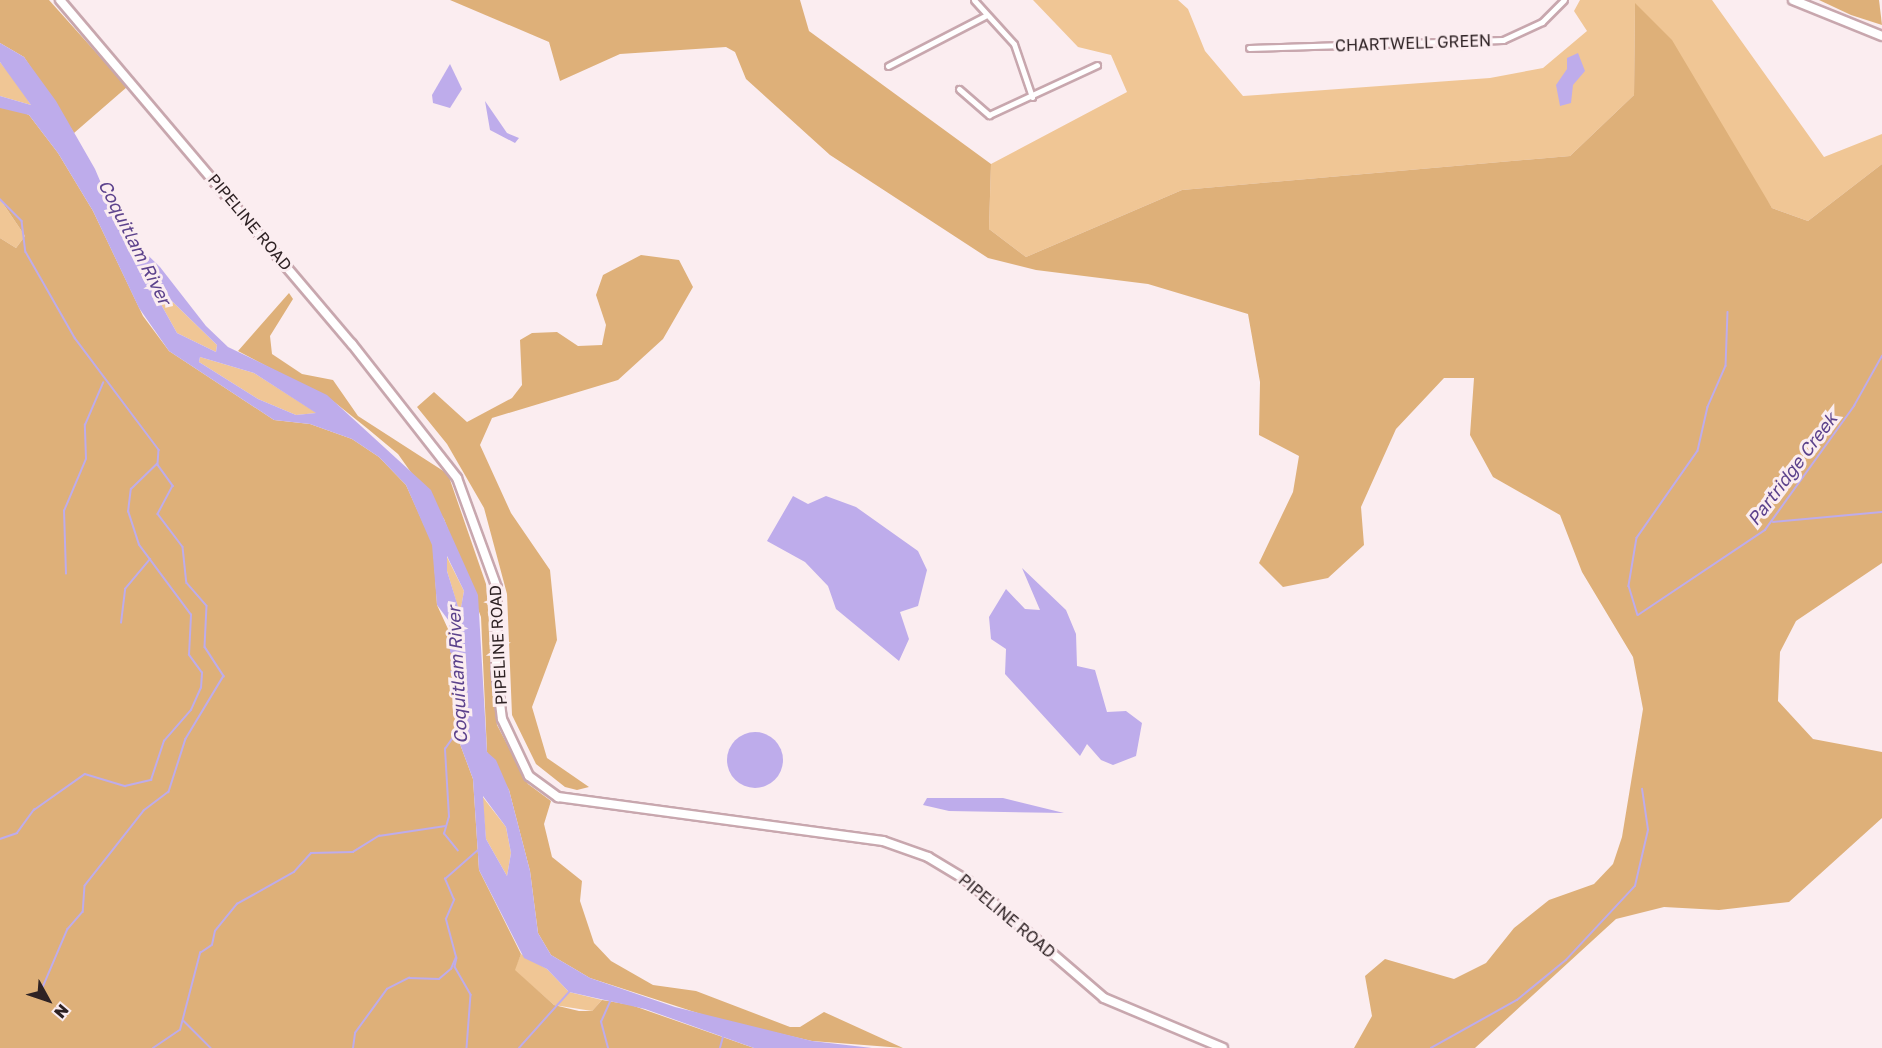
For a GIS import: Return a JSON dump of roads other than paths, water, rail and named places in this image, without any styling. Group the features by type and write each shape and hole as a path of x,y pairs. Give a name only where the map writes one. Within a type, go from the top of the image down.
{"street":[{"name":"PIPELINE ROAD","path":"60,0 352,344 457,478 497,588 502,719 529,776 558,797 883,841 928,857 968,881 1104,998 1224,1048"},
{"path":"974,0 985,16 1014,44 1015,58 1032,97"},
{"name":"CHARTWELL GREEN","path":"1249,48 1503,40 1542,22 1564,0"},
{"path":"1793,0 1882,36"},
{"path":"888,66 975,26 985,16"},
{"path":"959,89 989,115 1097,65"}],"water":[{"name":"Coquitlam River","path":"0,43 24,57 56,101 95,169 120,228 160,267 206,326 228,347 327,395 431,490 478,595 487,752 496,760 509,790 530,871 538,933 551,955 590,978 675,1007 812,1041 872,1048 754,1048 645,1009 569,992 547,969 524,958 479,870 473,779 460,744 460,694 450,671 465,667 450,652 449,621 437,605 432,545 406,485 379,457 352,439 310,424 274,420 169,351 139,308 93,211 58,153 29,115 0,108 0,96 31,105 0,62","holes":["144,274 217,345 216,352 177,333","200,357 254,373 316,413 296,415 258,399 199,362","447,556 464,591 460,613 447,571","483,796 506,827 511,853 507,876 486,839"]},
{"path":"1578,53 1585,71 1573,85 1571,103 1560,106 1556,85 1567,69 1567,58"},
{"path":"450,64 462,89 450,108 433,103 432,95"},
{"path":"485,101 507,133 519,138 515,143 490,130"},
{"path":"793,496 808,504 826,496 856,507 918,551 927,570 918,606 900,612 909,639 899,661 836,609 828,586 805,562 767,541"},
{"path":"1022,568 1066,610 1076,634 1077,666 1095,670 1107,712 1126,711 1142,723 1136,756 1113,765 1101,760 1087,744 1080,756 1005,674 1006,649 991,639 989,617 1006,589 1025,609 1040,610"},
{"path":"755,732 766,734 775,740 781,749 783,760 781,771 775,780 766,786 755,788 744,786 735,780 729,771 727,760 729,749 735,740 744,734"},
{"path":"927,798 1003,798 1064,813 949,811 923,805"}],"waterway":[{"path":"0,199 22,221 26,252 75,338 159,450 158,465 173,486 158,514 183,547 187,583 207,606 205,647 224,676 186,739 169,792 144,811 85,886 83,912 68,929 42,990"},
{"name":"Partridge Creek","path":"1728,312 1726,366 1708,407 1698,451 1637,538 1629,586 1638,615 1765,530 1854,406 1882,356"},
{"path":"66,574 64,511 86,459 85,425 103,383"},
{"path":"0,839 17,833 34,810 85,774 125,786 151,780 164,741 191,710 201,688 202,673 189,655 191,615 139,545 128,512 131,489 157,464"},
{"path":"1773,522 1882,512"},
{"path":"121,623 125,589 150,559"},
{"name":"Coquitlam River","path":"458,851 444,834 449,817 445,749 462,725"},
{"name":"Partridge Creek","path":"1431,1048 1517,1000 1566,960 1635,886 1648,830 1642,789"},
{"path":"153,1048 180,1030 200,953 212,945 215,931 237,904 294,872 311,853 353,852 379,836 445,826"},
{"path":"353,1048 355,1033 387,989 409,978 439,979 451,969 456,957 446,919 454,900 445,879 477,851"},
{"path":"457,958 455,967 471,995 467,1048"},
{"path":"519,1048 569,992"},
{"path":"608,1048 601,1022 610,1002"},
{"path":"184,1021 211,1048"},
{"path":"720,1048 723,1037"}]}
